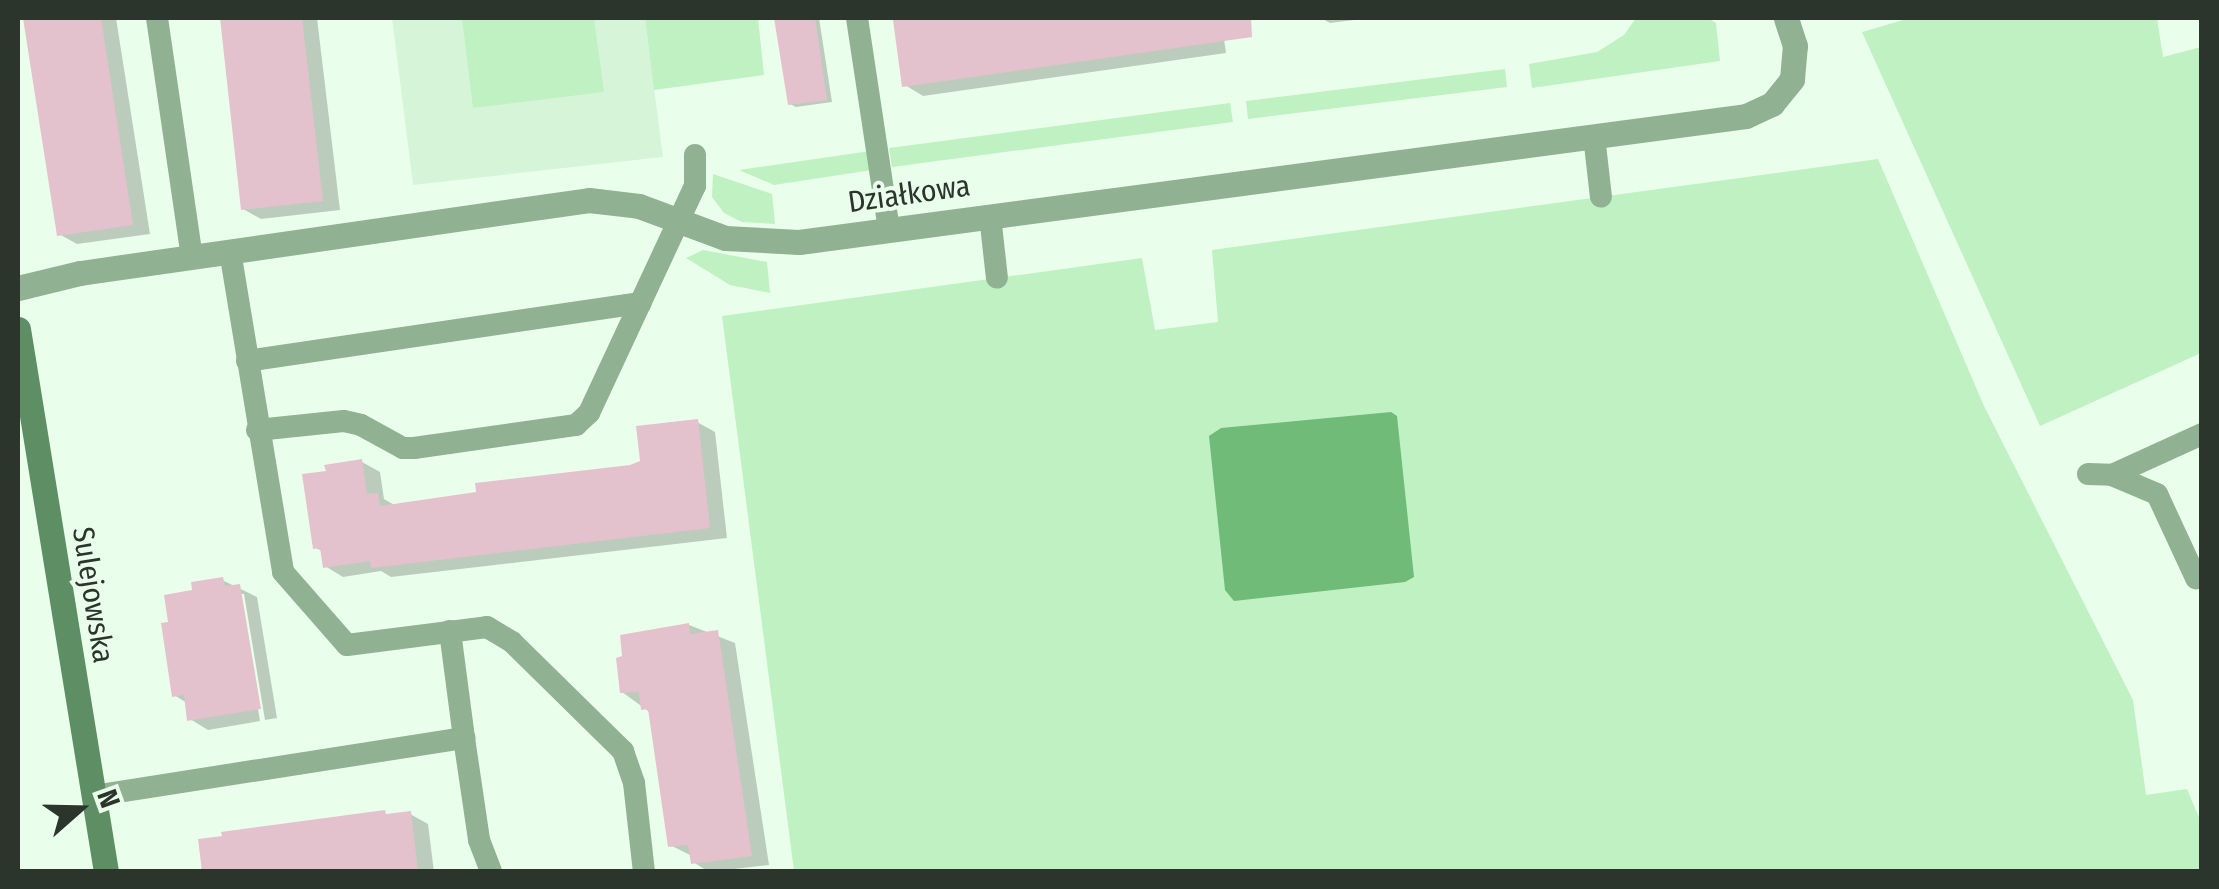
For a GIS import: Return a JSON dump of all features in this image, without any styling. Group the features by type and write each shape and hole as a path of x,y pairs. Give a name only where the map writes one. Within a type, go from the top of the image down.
{"main road":[{"name":"Sulejowska","path":"18,329 106,872"}],"street":[{"name":"Działkowa","path":"18,288 80,272 589,200 639,206 725,238 757,242 890,229 1760,112 1781,96 1794,71 1795,46 1786,18"}],"lane":[{"path":"157,18 192,257"},
{"path":"857,18 890,229"},
{"path":"1594,136 1600,196"},
{"path":"257,430 344,421 362,425 403,448 414,448 567,428 589,413 695,186 695,154"},
{"path":"990,216 996,278"},
{"path":"230,252 284,572 342,640 354,646 486,627 501,632 618,744 634,783 644,872"},
{"path":"247,361 640,303"},
{"path":"2112,475 2202,434"},
{"path":"2088,474 2112,475 2157,494 2196,578"},
{"path":"450,632 479,840 491,872"},
{"path":"92,796 464,738"}],"shaded area":[{"path":"392,18 645,18 663,157 413,185"},
{"path":"462,18 594,18 604,92 473,108"},
{"path":"645,18 758,18 764,75 654,90"},
{"path":"1636,18 1708,18 1716,23 1720,61 1532,88 1529,64 1597,52 1624,35"},
{"path":"1910,18 2157,18 2163,57 2201,47 2201,353 2040,426 1862,32"},
{"path":"1505,69 1507,87 1248,119 1246,101"},
{"path":"1230,103 1233,122 892,167 889,148"},
{"path":"870,151 872,170 774,185 739,170"},
{"path":"1878,159 1984,406 2133,700 2146,795 2187,789 2201,822 2201,871 794,871 722,316 1142,258 1155,330 1218,322 1212,250"},
{"path":"713,174 772,194 775,224 742,222 724,213 712,197"},
{"path":"703,250 767,262 770,293 730,285 686,258"},
{"path":"1391,412 1397,416 1414,577 1405,582 1234,601 1225,590 1209,436 1221,428"}],"building":[{"path":"23,18 101,18 133,225 57,236"},
{"path":"220,18 302,18 323,201 241,210"},
{"path":"774,18 815,18 827,100 788,105"},
{"path":"1251,18 1252,37 902,87 893,20"},
{"path":"698,419 710,528 371,568 370,561 323,568 320,548 313,549 302,474 326,471 324,465 362,459 367,494 378,493 380,506 476,492 475,483 630,465 640,461 636,426"},
{"path":"223,577 225,586 240,584 261,709 187,721 184,695 172,697 161,623 168,622 164,595 192,590 191,582"},
{"path":"689,623 690,634 718,630 752,856 691,864 688,845 668,847 648,709 641,710 639,692 620,693 616,658 622,656 620,635"},
{"path":"385,810 386,814 411,811 418,872 202,872 198,839 222,836 221,832"}]}
